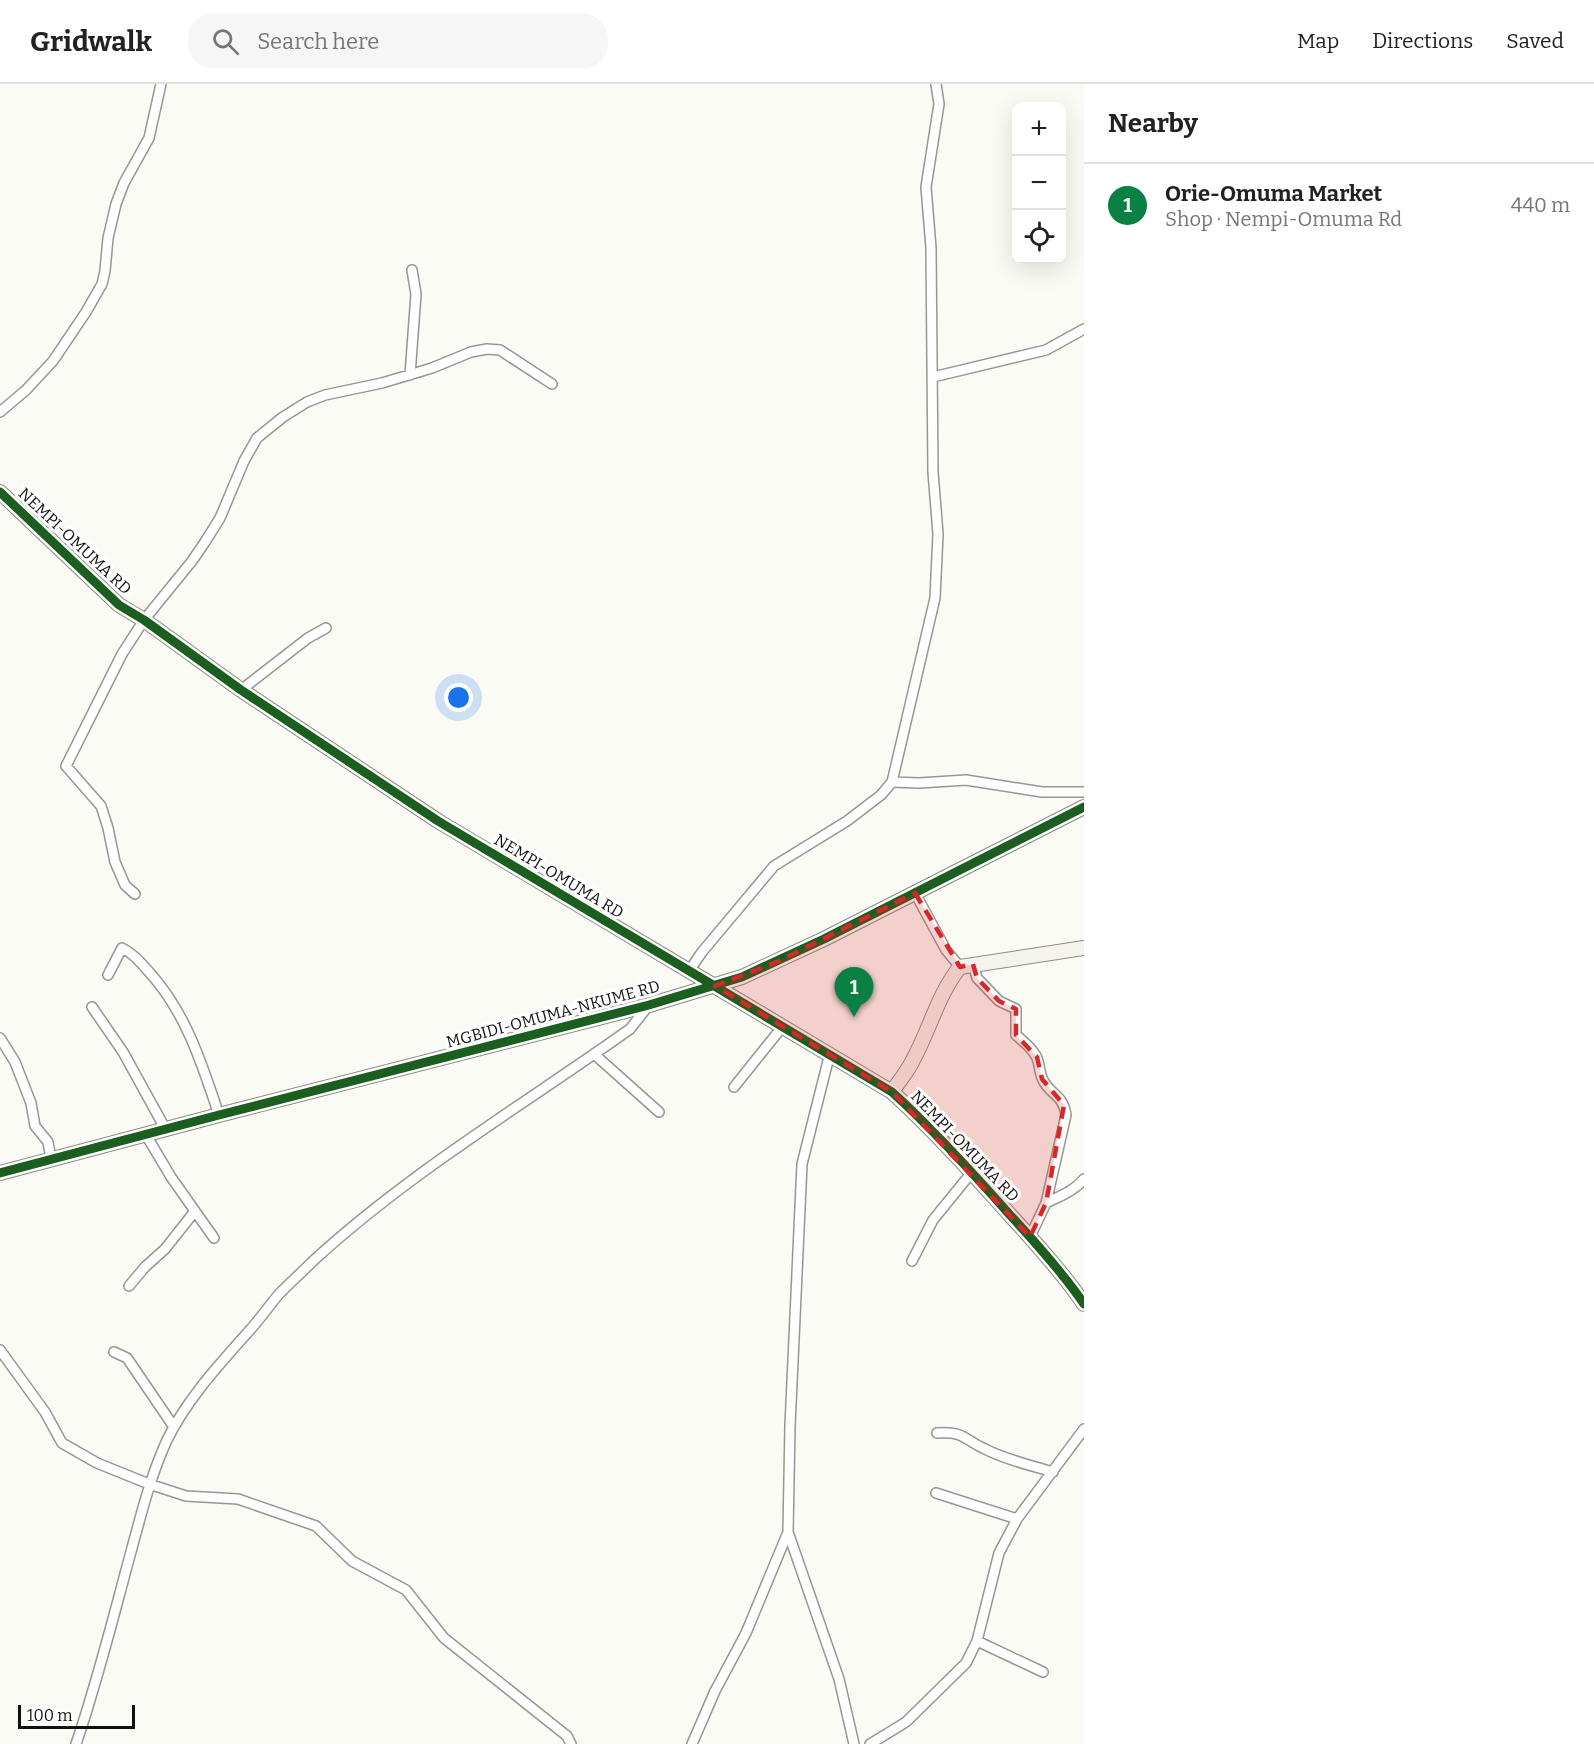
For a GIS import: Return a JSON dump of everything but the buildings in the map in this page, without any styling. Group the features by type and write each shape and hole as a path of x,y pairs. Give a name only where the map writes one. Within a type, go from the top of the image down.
{"street":[{"path":"0,412 26,390 53,361 102,284 108,238 116,204 123,183 149,138 161,84"},
{"path":"689,972 702,952 774,866 847,821 881,795 892,782 935,598 938,534 933,472 931,248 926,187 939,104 936,84"},
{"path":"410,375 416,294 412,270"},
{"path":"933,377 1046,350 1084,329"},
{"path":"135,894 124,885 115,862 101,806 66,766 122,654 144,620 205,542 220,518 244,461 257,438 283,417 307,402 325,395 382,383 471,352 487,349 500,350 552,384"},
{"name":"NEMPI-OMUMA RD","path":"0,492 119,605 144,620 241,690 438,821 892,1092 925,1122 972,1172 1083,1300"},
{"path":"241,690 308,638 326,628"},
{"path":"892,782 966,780 1042,792 1084,792"},
{"name":"MGBIDI-OMUMA-NKUME RD","path":"0,1173 649,1005 742,977 1084,807"},
{"path":"915,893 946,950 966,966 999,1001 1016,1009 1016,1035 1037,1057 1042,1079 1049,1090 1065,1105 1066,1115 1046,1203 1030,1237"},
{"path":"108,975 122,948 132,953 163,988 189,1032 219,1115"},
{"path":"892,1092 913,1061 951,978 966,966 1084,948"},
{"path":"76,1744 101,1664 149,1484 158,1459 190,1403 219,1364 252,1329 280,1294 358,1221 479,1131 630,1029 649,1005"},
{"path":"92,1007 123,1052 166,1130"},
{"path":"734,1087 783,1026"},
{"path":"0,1038 15,1062 31,1103 35,1126 48,1142 51,1159"},
{"path":"830,1053 802,1164 790,1426 788,1532 839,1679 854,1744"},
{"path":"594,1054 659,1112"},
{"path":"146,1134 171,1177 214,1238"},
{"path":"912,1261 933,1220 972,1172"},
{"path":"1046,1203 1065,1194 1084,1179"},
{"path":"129,1286 176,1236 195,1211"},
{"path":"0,1350 45,1412 62,1443 97,1463 149,1484 186,1496 238,1500 316,1526 352,1561 406,1590 444,1638 567,1736 571,1744"},
{"path":"114,1353 127,1358 174,1428"},
{"path":"870,1744 906,1722 966,1663 977,1641 999,1553 1017,1519 1084,1429"},
{"path":"937,1433 963,1434 984,1449 1017,1462 1053,1472"},
{"path":"936,1493 1017,1519"},
{"path":"692,1744 715,1691 746,1633 788,1532"},
{"path":"977,1641 1042,1672"}],"highlighted area":[{"path":"915,893 960,967 973,964 977,978 999,1001 1016,1009 1016,1035 1037,1057 1042,1079 1064,1105 1046,1203 1030,1237 892,1092 715,986 779,961"}],"cycle path":[{"path":"0,492 119,605 144,620 241,690 438,821 892,1092 938,1136 1049,1258 1084,1304"},
{"path":"0,1173 649,1005 742,977 824,939 1084,807"}],"place":[{"name":"Orie-Omuma Market","path":"854,1017"}]}
